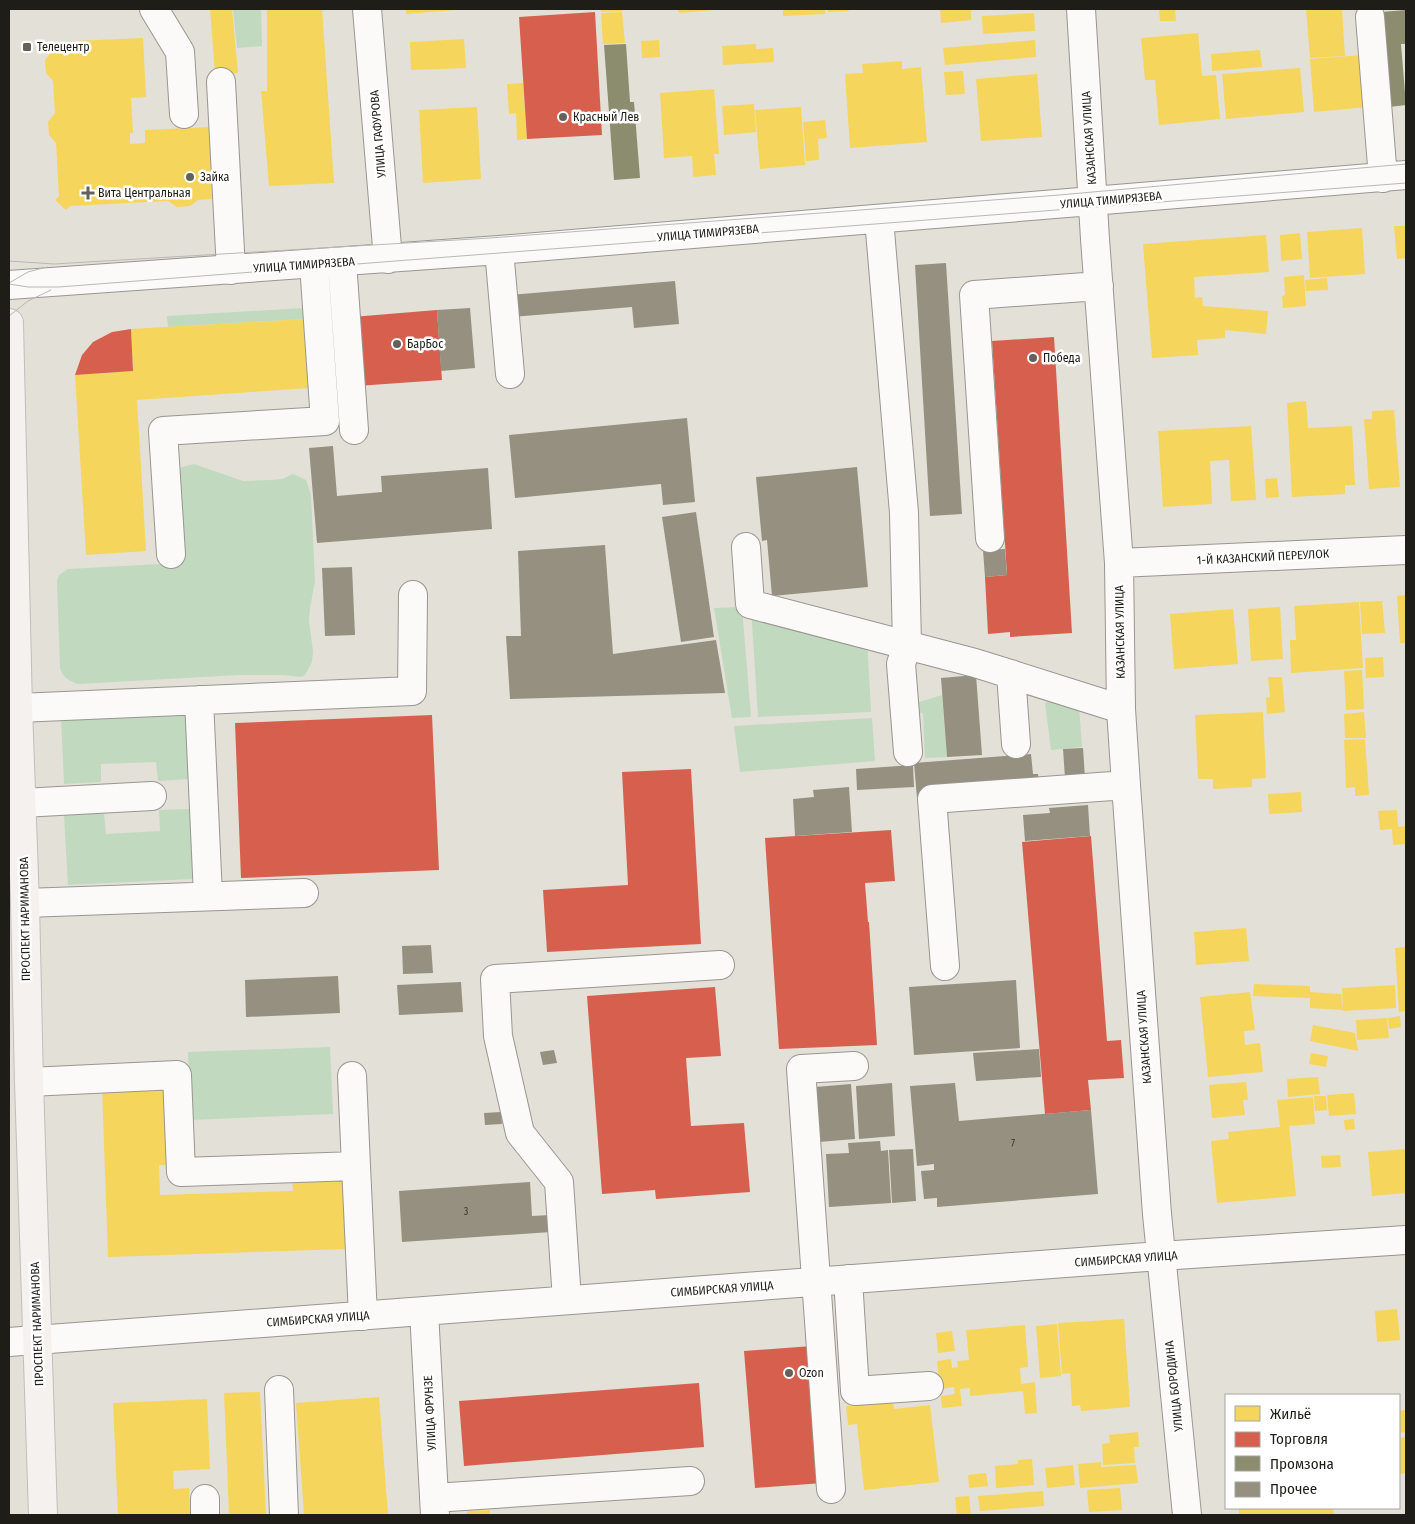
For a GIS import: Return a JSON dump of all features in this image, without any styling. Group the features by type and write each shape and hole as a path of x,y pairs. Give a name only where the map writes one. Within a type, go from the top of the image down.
{"main road":[{"name":"ПРОСПЕКТ НАРИМАНОВА","path":"9,323 18,708 43,1515"}],"street":[{"path":"154,9 180,52 184,114"},
{"name":"УЛИЦА ГАФУРОВА","path":"367,9 388,258"},
{"name":"КАЗАНСКАЯ УЛИЦА","path":"1081,9 1119,563 1121,709 1160,1256"},
{"path":"1370,17 1394,176"},
{"path":"221,82 231,270"},
{"name":"УЛИЦА ТИМИРЯЗЕВА","path":"9,285 499,250 1394,176"},
{"path":"878,220 904,513 907,645 900,664 908,752"},
{"path":"499,250 510,374"},
{"path":"342,262 354,430"},
{"path":"171,554 163,431 325,421 314,264"},
{"path":"990,538 974,294 1099,286"},
{"path":"746,547 750,604 1011,674 1121,709"},
{"name":"1-Й КАЗАНСКИЙ ПЕРЕУЛОК","path":"1119,563 1406,550"},
{"path":"18,708 412,690 413,595"},
{"path":"1011,674 1016,744"},
{"path":"199,700 208,896"},
{"path":"945,966 932,799 1126,785"},
{"path":"22,803 152,796"},
{"path":"25,903 304,894"},
{"path":"567,1300 559,1182 520,1133 498,1036 495,979 720,965"},
{"path":"831,1489 801,1069 854,1066"},
{"path":"29,1082 178,1076 180,1172 356,1166"},
{"path":"352,1076 363,1316"},
{"name":"СИМБИРСКАЯ УЛИЦА","path":"9,1342 1160,1256 1406,1240"},
{"name":"УЛИЦА БОРОДИНА","path":"1160,1256 1187,1515"},
{"path":"848,1279 855,1391 929,1386"},
{"name":"УЛИЦА ФРУНЗЕ","path":"424,1311 435,1507"},
{"path":"279,1390 284,1515"},
{"path":"435,1507 690,1481"}],"green space":[{"path":"233,9 261,9 262,46 237,48"},
{"path":"304,308 305,319 168,327 167,316"},
{"path":"194,464 243,481 282,479 293,474 306,480 311,495 315,581 309,621 313,651 312,662 305,675 301,677 239,675 78,684 69,680 64,676 60,668 57,581 59,575 68,569 160,564 168,561 178,472 182,467"},
{"path":"742,607 751,717 732,718 714,608"},
{"path":"751,608 867,639 871,712 758,717"},
{"path":"942,695 947,757 925,758 923,713 911,714 910,705"},
{"path":"1057,695 1079,706 1082,747 1051,750 1045,703"},
{"path":"186,711 190,779 158,781 156,762 101,764 101,782 64,784 61,717"},
{"path":"872,718 875,761 740,772 734,726"},
{"path":"190,809 193,879 68,885 64,815 104,813 106,834 160,831 159,810"},
{"path":"330,1047 333,1114 190,1120 188,1052"}],"building: Жильё":[{"path":"210,9 232,9 238,73 215,74"},
{"path":"267,9 322,9 334,183 269,186 261,91 267,91"},
{"path":"406,9 455,9 455,10 406,14"},
{"path":"601,9 622,9 622,11 601,12"},
{"path":"678,9 715,9 715,10 679,13"},
{"path":"783,9 825,9 825,14 783,16"},
{"path":"828,9 849,9 849,11 828,12"},
{"path":"940,9 971,9 971,20 941,23"},
{"path":"1159,9 1175,9 1176,21 1160,21"},
{"path":"1306,9 1342,9 1345,56 1310,58"},
{"path":"622,12 625,43 603,44 601,13"},
{"path":"1034,13 1035,31 983,34 982,16"},
{"path":"1198,33 1202,76 1216,75 1220,119 1159,125 1155,80 1145,80 1141,38"},
{"path":"143,38 146,97 131,98 133,133 130,133 130,144 145,143 145,130 209,127 212,199 198,200 190,206 177,207 168,201 70,206 66,210 55,200 59,196 56,143 49,135 48,122 55,113 53,81 46,73 45,60 52,51 51,42"},
{"path":"464,39 466,68 411,70 410,42"},
{"path":"659,40 660,57 642,58 641,41"},
{"path":"1035,40 1036,57 945,65 943,48"},
{"path":"756,44 756,49 773,48 774,62 723,65 722,46"},
{"path":"1260,50 1262,67 1212,71 1211,54"},
{"path":"1364,55 1368,107 1314,112 1310,59"},
{"path":"902,61 902,69 921,67 927,142 850,148 845,74 863,73 862,64"},
{"path":"1300,68 1304,112 1226,119 1222,74"},
{"path":"963,71 965,94 946,95 944,72"},
{"path":"1037,74 1042,137 981,141 976,79"},
{"path":"523,83 527,139 517,140 516,113 509,114 507,84"},
{"path":"714,89 719,154 714,154 716,175 693,177 692,156 664,158 660,93"},
{"path":"754,104 756,132 724,135 722,106"},
{"path":"477,107 481,179 423,183 419,110"},
{"path":"801,107 805,165 760,169 755,110"},
{"path":"825,120 827,138 818,139 819,160 806,161 803,122"},
{"path":"1394,226 1406,226 1406,258 1397,259"},
{"path":"1362,228 1365,274 1310,278 1307,232"},
{"path":"1300,233 1302,259 1281,261 1280,235"},
{"path":"1266,235 1269,272 1194,277 1195,298 1202,297 1203,306 1268,311 1266,334 1225,330 1225,338 1197,340 1198,355 1152,358 1143,244"},
{"path":"1304,275 1306,306 1283,308 1282,296 1285,295 1284,277"},
{"path":"1327,278 1328,290 1306,291 1305,280"},
{"path":"305,319 309,388 137,400 146,551 86,555 75,375 133,371 131,329"},
{"path":"1306,401 1308,428 1352,426 1355,485 1345,485 1345,494 1292,497 1287,403"},
{"path":"1394,410 1400,487 1369,489 1364,419 1372,419 1372,411"},
{"path":"1251,426 1256,500 1231,501 1229,460 1210,461 1212,504 1163,507 1158,431"},
{"path":"1277,478 1279,497 1266,498 1265,479"},
{"path":"1406,595 1406,643 1400,643 1397,596"},
{"path":"1382,601 1385,633 1362,634 1360,602"},
{"path":"1359,602 1363,668 1291,673 1290,640 1296,640 1294,606"},
{"path":"1280,607 1283,659 1251,661 1248,609"},
{"path":"1233,609 1238,664 1174,669 1170,614"},
{"path":"1383,657 1384,677 1366,678 1365,658"},
{"path":"1362,670 1364,709 1346,710 1344,671"},
{"path":"1268,677 1282,677 1285,712 1267,714 1266,698 1270,697"},
{"path":"1263,712 1266,778 1252,779 1252,787 1213,789 1213,779 1198,779 1195,715"},
{"path":"1364,712 1366,738 1345,738 1344,714"},
{"path":"1365,739 1369,795 1355,796 1355,787 1346,788 1344,740"},
{"path":"1301,792 1302,812 1269,814 1268,794"},
{"path":"1397,810 1398,827 1406,826 1406,844 1393,845 1392,829 1380,830 1378,811"},
{"path":"1246,928 1249,961 1196,965 1194,932"},
{"path":"1406,947 1406,1011 1399,1012 1395,948"},
{"path":"1254,984 1310,986 1310,992 1341,994 1343,1010 1310,1008 1310,998 1253,996"},
{"path":"1395,985 1396,1008 1343,1011 1342,988"},
{"path":"1250,992 1255,1030 1244,1031 1245,1045 1260,1043 1263,1072 1208,1077 1200,997"},
{"path":"1400,1016 1401,1027 1389,1029 1388,1018"},
{"path":"1387,1018 1389,1038 1357,1040 1356,1020"},
{"path":"1313,1025 1355,1033 1358,1051 1310,1041"},
{"path":"1311,1053 1328,1056 1326,1067 1309,1064"},
{"path":"1318,1077 1320,1094 1288,1097 1287,1079"},
{"path":"1246,1082 1248,1100 1243,1100 1245,1115 1212,1118 1209,1085"},
{"path":"166,1086 169,1165 159,1165 160,1195 293,1191 292,1176 344,1174 347,1249 108,1257 102,1089"},
{"path":"1354,1093 1356,1114 1329,1116 1327,1095"},
{"path":"1314,1096 1326,1096 1327,1110 1315,1111"},
{"path":"1313,1097 1315,1124 1289,1126 1296,1196 1217,1203 1211,1141 1229,1139 1228,1132 1280,1127 1277,1100"},
{"path":"1354,1119 1355,1129 1345,1130 1344,1120"},
{"path":"1406,1149 1406,1193 1372,1196 1368,1152"},
{"path":"1340,1155 1341,1167 1322,1168 1321,1156"},
{"path":"1397,1309 1400,1340 1377,1342 1375,1311"},
{"path":"1124,1319 1130,1407 1081,1411 1080,1405 1072,1406 1070,1373 1062,1374 1058,1323"},
{"path":"1057,1324 1061,1376 1040,1378 1036,1326"},
{"path":"1025,1325 1028,1367 1020,1368 1021,1384 1035,1382 1037,1413 1025,1414 1023,1391 970,1396 970,1388 960,1389 962,1406 942,1408 941,1396 955,1394 954,1387 940,1389 937,1361 951,1359 952,1368 958,1367 957,1361 969,1360 966,1330"},
{"path":"952,1331 955,1351 938,1353 936,1333"},
{"path":"260,1392 266,1515 229,1515 224,1393"},
{"path":"379,1397 388,1515 304,1515 296,1403"},
{"path":"207,1399 210,1469 173,1471 174,1489 189,1488 190,1515 118,1515 113,1403"},
{"path":"893,1401 894,1409 930,1405 939,1482 864,1490 857,1424 848,1425 846,1406"},
{"path":"1405,1410 1406,1432 1400,1433 1400,1411"},
{"path":"1138,1432 1139,1447 1134,1447 1135,1463 1103,1465 1102,1444 1110,1443 1109,1435"},
{"path":"1406,1437 1406,1473 1400,1474 1400,1438"},
{"path":"1032,1459 1034,1485 996,1488 995,1466 1018,1464 1018,1460"},
{"path":"1101,1462 1101,1467 1136,1465 1138,1483 1080,1488 1078,1464"},
{"path":"1073,1465 1075,1485 1047,1488 1045,1468"},
{"path":"986,1473 988,1486 969,1488 968,1475"},
{"path":"1120,1488 1122,1510 1089,1512 1087,1490"},
{"path":"1043,1491 1044,1506 980,1511 978,1496"},
{"path":"969,1496 971,1515 957,1515 955,1497"},
{"path":"1239,1509 1333,1509 1334,1515 1239,1515"},
{"path":"490,1510 490,1515 467,1515 467,1511"}],"building: Торговля":[{"path":"595,12 602,135 527,139 519,17"},
{"name":"БарБос","path":"437,310 442,380 357,386 352,317"},
{"path":"131,329 133,371 75,375 82,355 93,342 112,332"},
{"path":"1054,337 1072,633 1010,637 1010,632 988,634 985,577 1007,575 992,341"},
{"path":"432,715 439,870 241,878 235,723"},
{"path":"691,769 701,944 547,952 543,890 628,885 622,772"},
{"path":"891,830 895,881 865,883 877,1045 779,1049 765,838"},
{"path":"1091,836 1107,1041 1121,1040 1124,1078 1088,1080 1091,1110 1045,1114 1022,842"},
{"path":"715,987 721,1056 686,1058 691,1126 744,1123 750,1192 656,1199 655,1190 602,1194 587,996"},
{"path":"812,1346 823,1483 755,1488 744,1351"},
{"path":"699,1383 704,1447 464,1466 459,1401"}],"building: Промзона":[{"path":"1406,10 1406,44 1401,44 1406,105 1389,107 1381,12"},
{"path":"626,44 630,102 634,102 640,178 614,180 604,45"}],"building: Прочее":[{"path":"946,263 962,514 930,516 915,265"},
{"path":"675,281 679,324 634,328 632,307 512,317 510,295"},
{"path":"470,308 475,368 441,371 437,310"},
{"path":"687,418 695,502 663,505 661,484 515,498 509,435"},
{"path":"333,446 337,496 382,492 381,476 488,468 492,529 317,543 309,448"},
{"path":"857,467 868,587 772,596 767,540 762,541 756,477"},
{"path":"696,512 714,637 681,642 662,517"},
{"path":"605,545 613,654 716,640 725,693 510,699 506,636 521,636 518,551"},
{"path":"1005,549 1007,575 985,577 983,550"},
{"path":"352,567 355,635 325,636 322,568"},
{"path":"976,675 982,755 947,757 941,678"},
{"path":"1083,748 1085,778 1065,778 1063,749"},
{"path":"1031,754 1033,774 1038,774 1039,785 1034,790 917,798 914,763"},
{"path":"913,765 914,787 857,790 856,769"},
{"path":"849,787 852,832 795,836 793,799 814,797 813,790"},
{"path":"1088,805 1090,836 1025,841 1023,815 1050,813 1049,808"},
{"path":"431,945 433,973 403,974 402,946"},
{"path":"338,976 340,1013 246,1017 245,980"},
{"path":"1016,980 1020,1048 914,1055 909,987"},
{"path":"461,982 463,1012 399,1015 397,985"},
{"path":"1039,1049 1041,1077 976,1081 973,1053"},
{"path":"554,1050 557,1063 543,1065 540,1052"},
{"path":"892,1083 895,1136 859,1139 856,1086"},
{"path":"955,1083 959,1121 1091,1110 1098,1194 937,1207 937,1198 924,1199 921,1171 934,1170 934,1164 917,1166 910,1086"},
{"path":"851,1084 855,1139 819,1142 815,1087"},
{"path":"501,1112 502,1124 485,1125 484,1113"},
{"path":"880,1141 881,1151 888,1150 891,1203 829,1207 826,1154 849,1153 848,1143"},
{"path":"913,1149 916,1201 892,1203 889,1150"},
{"path":"530,1182 532,1216 550,1215 551,1232 402,1242 399,1191"}],"tram line":[{"path":"9,261 54,264 490,238 1059,195 1406,164"},
{"path":"9,284 28,287 59,287 1406,183"},
{"path":"9,283 28,272 47,267"},
{"path":"9,316 28,301 51,290"}],"place":[{"name":"Телецентр","path":"27,47"},
{"name":"Красный Лев","path":"563,117"},
{"name":"Зайка","path":"190,177"},
{"name":"Вита Центральная","path":"88,193"},
{"name":"БарБос","path":"397,344"},
{"name":"Победа","path":"1033,358"},
{"name":"Ozon","path":"789,1373"}]}
